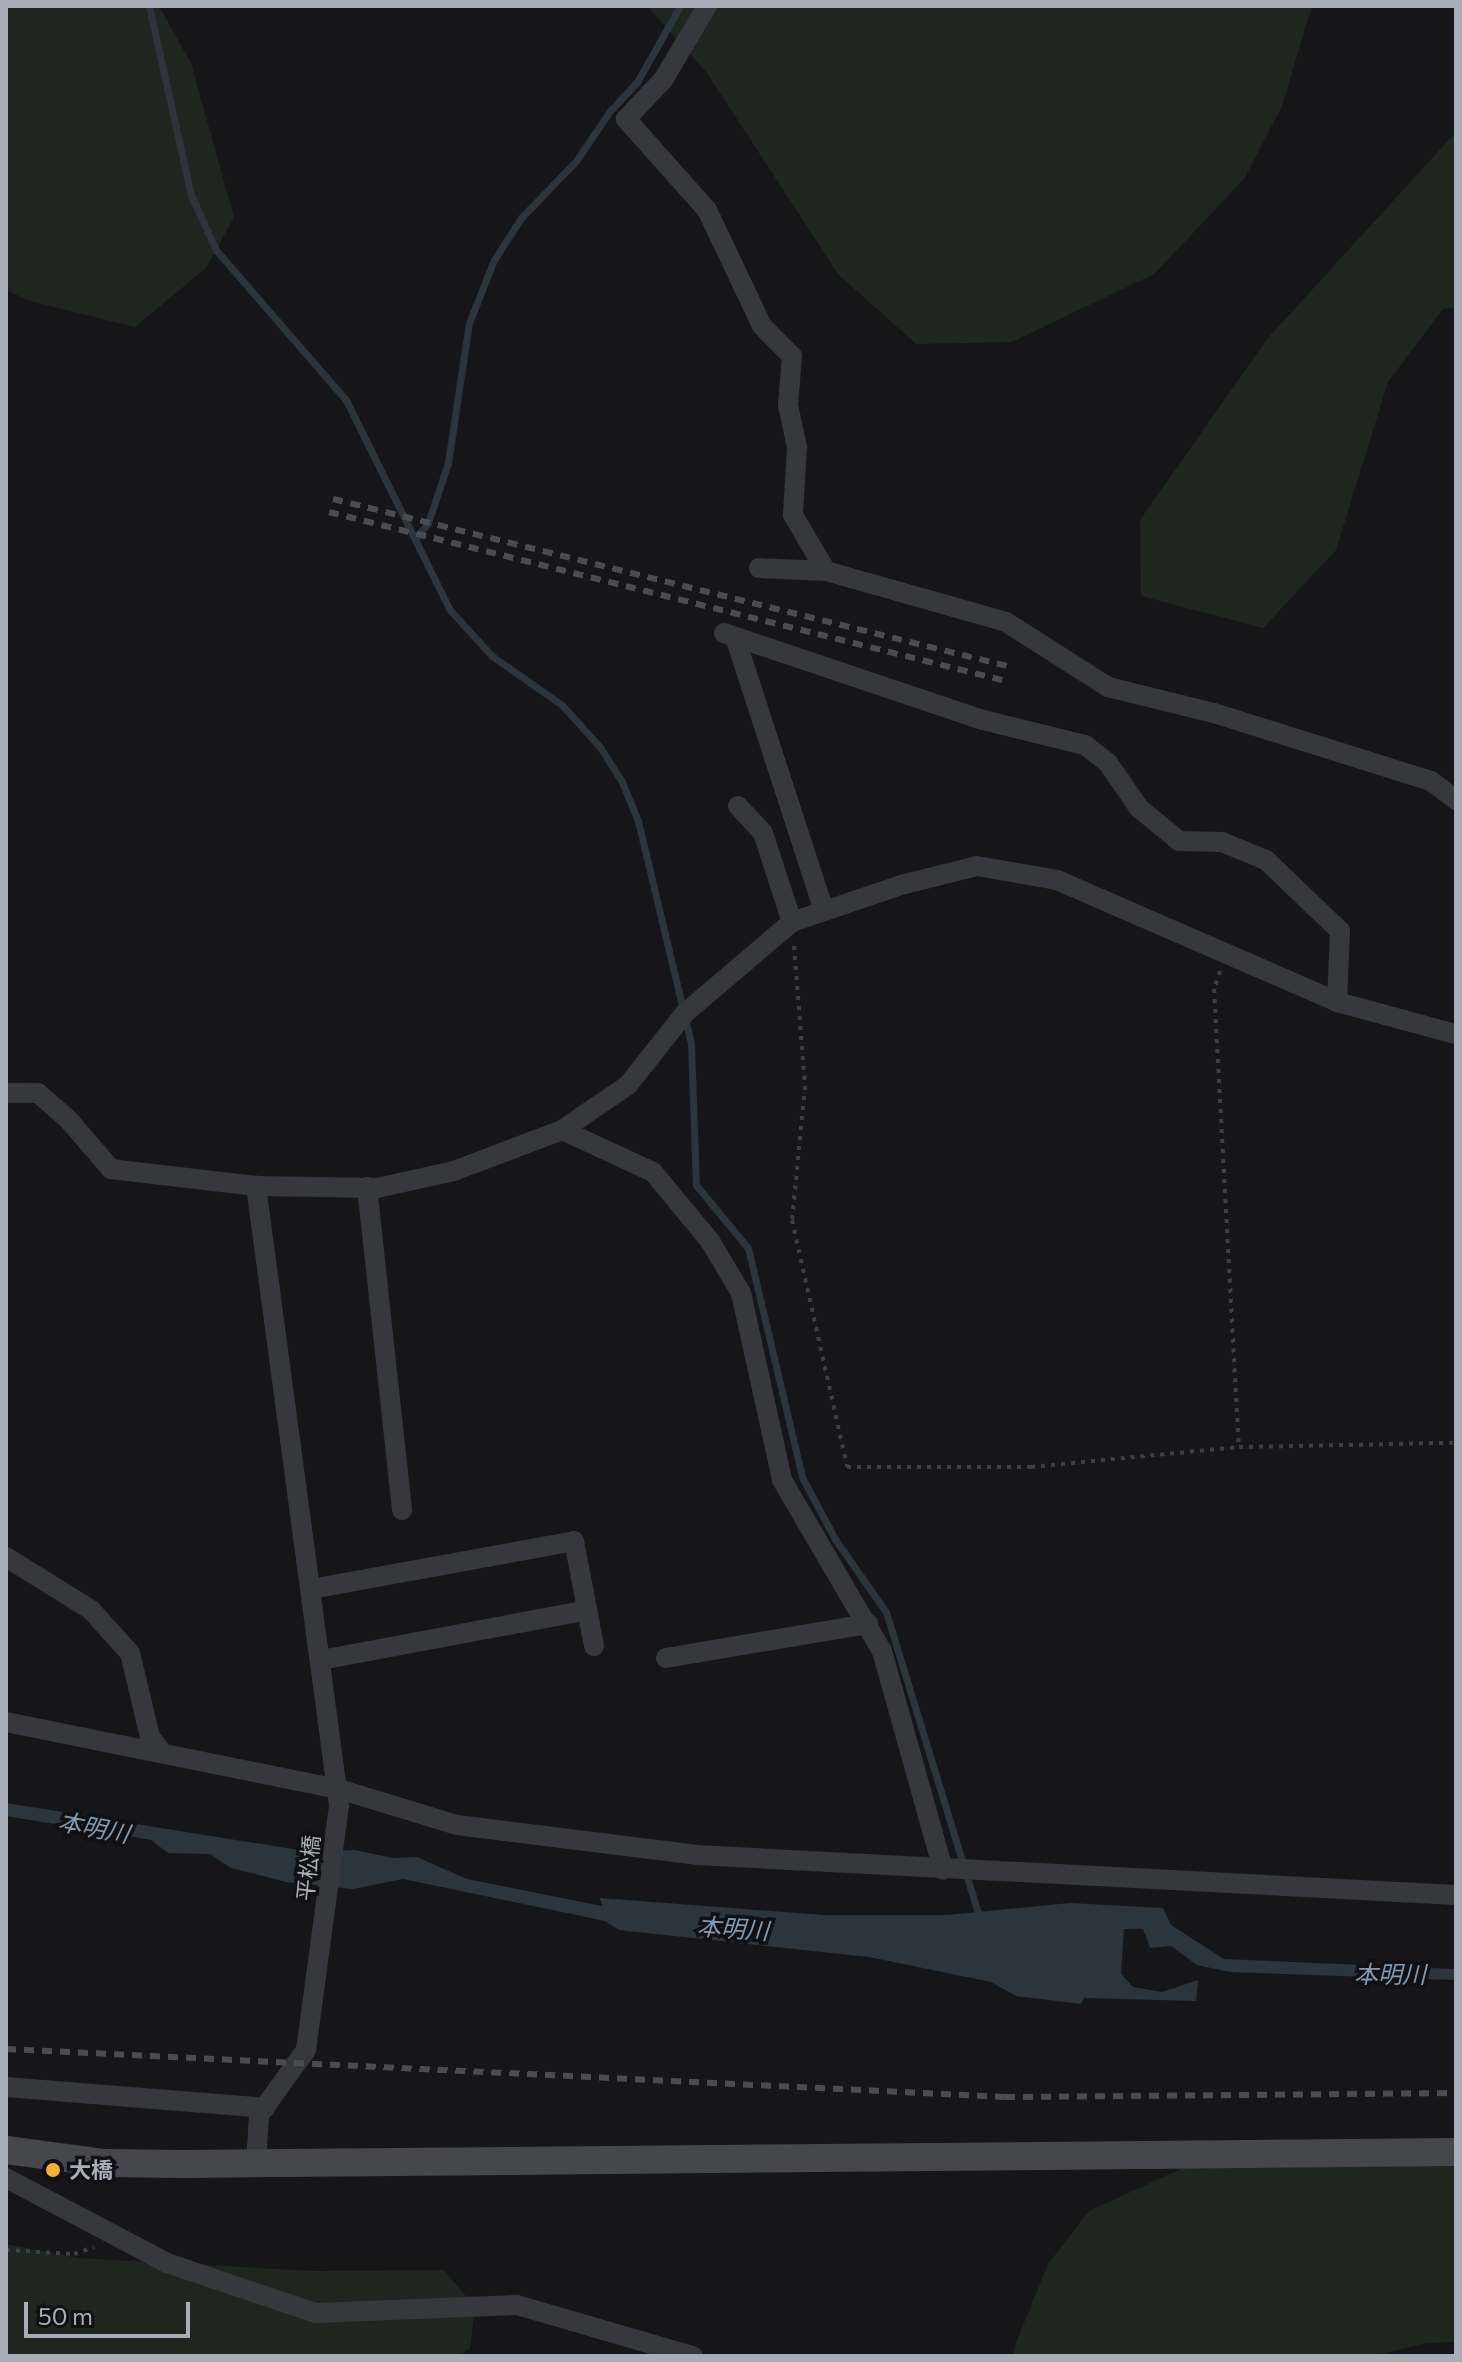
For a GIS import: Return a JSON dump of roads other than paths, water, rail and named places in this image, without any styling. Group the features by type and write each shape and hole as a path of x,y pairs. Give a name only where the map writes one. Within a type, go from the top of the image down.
{"street":[{"path":"707,6 663,80 626,119 707,210 762,326 792,356 788,405 797,447 793,515 826,571"},
{"path":"759,568 826,571 1006,622 1108,687 1214,713 1431,781 1456,800"},
{"path":"824,911 729,635 983,720 1085,745 1108,763 1139,808 1179,841 1222,842 1266,860 1340,931 1337,1002"},
{"path":"738,806 763,833 792,922"},
{"path":"6,1093 38,1093 67,1118 111,1169 256,1186 367,1187 454,1171 562,1130 628,1085 669,1029 685,1013 792,922 901,885 988,867 1057,880 1337,1002 1456,1034"},
{"path":"562,1130 653,1172 710,1241 741,1293 782,1480 882,1651 947,1871"},
{"name":"平松橋","path":"256,1186 339,1797 325,1936 306,2050 265,2108"},
{"path":"367,1187 402,1510"},
{"path":"311,1589 574,1541 594,1646"},
{"path":"6,1557 91,1610 130,1653 150,1737 161,1751"},
{"path":"321,1660 587,1610"},
{"path":"666,1658 868,1624"},
{"path":"6,1722 161,1751 457,1825 697,1855 947,1871 1456,1895"},
{"path":"6,2087 265,2108 256,2163"},
{"path":"6,2150 105,2163 1456,2152"},
{"path":"6,2178 119,2239 216,2283 316,2313 517,2305 693,2356"}],"water":[{"name":"本明川","path":"6,1803 311,1852 355,1850 392,1858 417,1857 467,1879 602,1906 600,1898 823,1915 947,1915 1070,1903 1163,1908 1171,1925 1224,1959 1456,1969 1456,1980 1230,1972 1197,1965 1171,1946 1150,1948 1143,1929 1124,1929 1121,1974 1133,1987 1162,1992 1198,1980 1196,2001 1084,1998 1081,2004 1016,1996 991,1982 869,1957 619,1930 605,1921 403,1879 353,1889 286,1882 231,1868 210,1854 168,1853 151,1840 6,1816"}],"waterway":[{"path":"149,6 191,195 216,250 346,400 450,610 492,656 562,705 600,747 622,782 638,821 691,1044 696,1185 748,1248 802,1477 835,1539 886,1612 980,1920"},
{"path":"415,539 428,523 448,463 469,323 494,260 521,218 576,161 610,111 637,82 680,6"}],"railway":[{"path":"333,499 1007,666"},
{"path":"329,512 1002,680"},
{"path":"6,2049 1005,2097 1456,2093"}],"place":[{"name":"大橋","path":"53,2170"}]}
